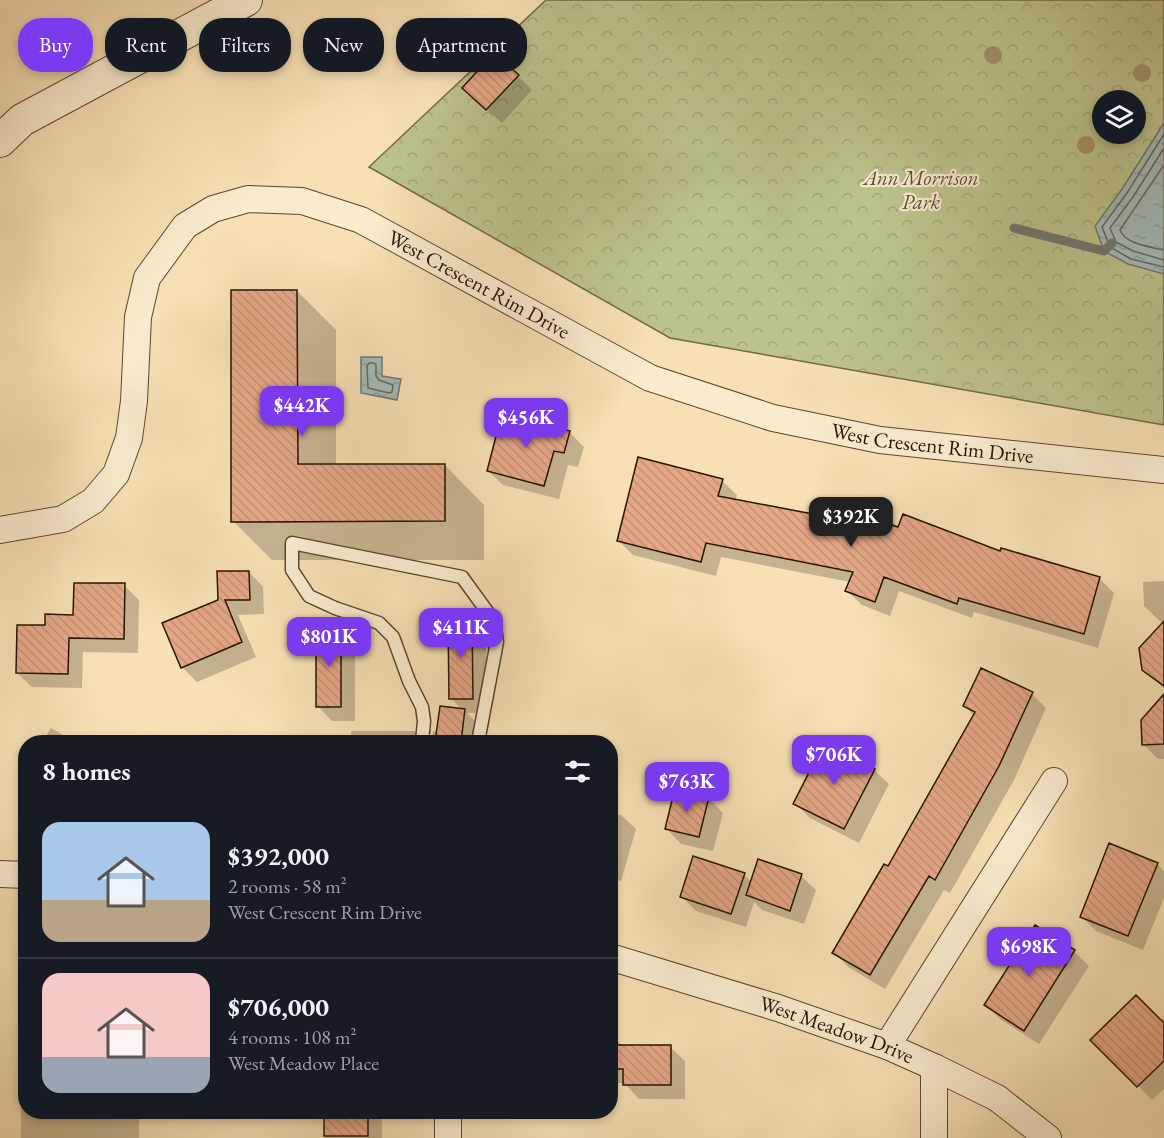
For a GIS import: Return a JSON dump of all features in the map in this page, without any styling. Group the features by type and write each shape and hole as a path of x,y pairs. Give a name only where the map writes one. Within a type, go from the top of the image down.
{"street":[{"path":"0,141 22,120 246,0"},
{"name":"West Crescent Rim Drive","path":"0,530 63,519 93,501 116,474 129,438 134,401 138,316 147,278 185,226 213,209 248,199 302,201 361,220 650,378 773,418 880,440 1164,470"},
{"path":"887,1046 1054,781"},
{"path":"0,874 18,875"},
{"name":"West Meadow Drive","path":"618,959 778,1008 887,1046 997,1098 1048,1138"},
{"path":"934,1067 934,1138"},
{"path":"448,1119 448,1138"}],"lane":[{"path":"423,735 422,707 409,681 393,637 380,623 335,608 309,596 292,570 292,543 462,576 494,621 497,642 479,735"}],"green space":[{"name":"Ann Morrison Park","path":"546,0 1164,0 1164,425 670,338 369,167 470,72 527,72 527,18"}],"water":[{"path":"1164,123 1164,274 1128,264 1104,251 1095,226 1122,189"},
{"path":"361,357 382,357 382,376 401,379 397,400 361,393"}],"building":[{"path":"477,72 516,72 519,75 486,110 462,88"},
{"path":"231,290 297,290 298,464 445,464 445,521 231,522"},
{"path":"502,413 570,431 564,453 554,451 544,486 487,471"},
{"path":"638,457 723,479 718,496 871,525 873,518 898,527 903,514 1000,551 1001,548 1100,577 1084,634 959,598 957,604 884,577 875,602 845,591 853,572 706,543 701,562 617,541"},
{"path":"217,571 249,571 250,600 225,600 242,642 181,668 162,623 218,600"},
{"path":"74,583 125,583 124,639 69,638 68,674 16,673 17,625 45,625 45,614 73,615"},
{"path":"472,619 473,699 449,699 448,620"},
{"path":"1164,621 1164,686 1142,670 1139,648"},
{"path":"316,629 341,629 341,707 316,707"},
{"path":"981,668 1033,692 999,766 935,880 929,876 870,975 832,953 884,864 888,866 975,712 963,706"},
{"path":"1164,694 1164,744 1142,745 1141,720"},
{"path":"440,706 465,709 462,735 436,735"},
{"path":"824,743 875,769 844,829 793,804"},
{"path":"675,788 709,797 699,837 665,829"},
{"path":"1109,843 1158,863 1128,936 1080,917"},
{"path":"693,856 745,873 731,914 680,897"},
{"path":"758,859 802,874 790,911 746,895"},
{"path":"1035,925 1075,950 1024,1031 984,1005"},
{"path":"1136,995 1164,1023 1164,1061 1137,1087 1090,1040"},
{"path":"618,1045 671,1045 671,1085 623,1085 623,1069 618,1069"},
{"path":"324,1119 368,1119 368,1136 324,1136"}],"waterway":[{"path":"1014,228 1104,251 1112,243"}]}
